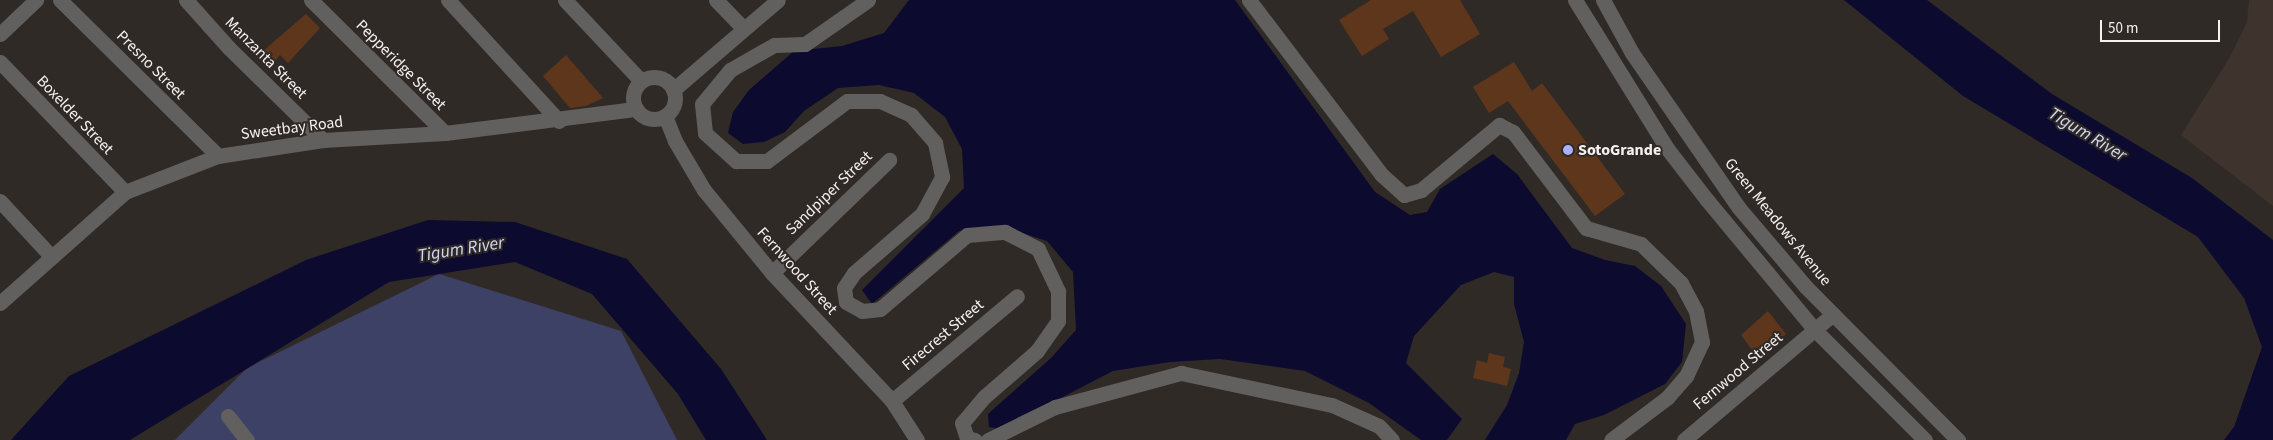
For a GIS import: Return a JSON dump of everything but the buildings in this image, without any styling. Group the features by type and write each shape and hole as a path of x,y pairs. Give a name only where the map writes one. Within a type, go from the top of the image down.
{"street":[{"path":"0,34 36,0"},
{"name":"Presno Street","path":"60,0 218,156"},
{"name":"Manzanta Street","path":"186,0 229,48 323,140"},
{"name":"Pepperidge Street","path":"311,0 444,133"},
{"path":"448,0 559,121"},
{"path":"565,0 641,81"},
{"path":"716,0 743,28"},
{"path":"673,90 743,28 778,0"},
{"path":"868,0 805,44 774,45 730,70 702,104 705,133 736,161 767,160 847,101 880,101 911,115 935,143 942,177 922,214 854,273 844,288 846,302 862,311 880,309 966,235 1005,232 1038,249 1058,291 1058,321 1037,350 984,397 962,423 968,438 975,440"},
{"path":"1249,0 1382,175 1404,195 1421,190 1499,125 1513,132 1586,228 1641,244 1681,283 1696,311 1702,342 1686,376 1668,397 1611,440"},
{"path":"1575,0 1666,147 1814,329 1924,440"},
{"name":"Green Meadows Avenue","path":"1603,0 1632,53 1729,193 1806,287 1958,440"},
{"name":"Boxelder Street","path":"0,62 125,192"},
{"path":"655,77 663,79 673,90 673,107 665,116 652,119 636,109 632,94 641,81 655,77"},
{"name":"Sweetbay Road","path":"0,303 125,192 218,156 323,140 444,133 559,121 636,109"},
{"name":"Fernwood Street","path":"665,116 675,141 704,190 772,273 892,401 917,440"},
{"name":"Sandpiper Street","path":"772,273 889,160"},
{"path":"0,201 51,256"},
{"name":"Firecrest Street","path":"892,401 1017,296"},
{"name":"Fernwood Street","path":"1684,440 1833,314"},
{"path":"988,440 1055,407 1181,373 1332,405 1379,426 1392,440"},
{"path":"228,416 247,440"}],"shaded area":[{"path":"2249,0 2273,0 2273,206 2181,135 2230,57 2247,22"},
{"path":"439,274 621,331 677,440 175,440 247,368"}],"water":[{"path":"909,0 1235,0 1375,192 1410,215 1427,212 1440,189 1493,154 1517,174 1572,248 1605,260 1635,266 1661,286 1686,324 1682,362 1665,384 1604,415 1575,424 1566,440 1485,440 1507,405 1519,373 1524,342 1514,304 1514,277 1494,272 1461,285 1414,336 1406,363 1462,419 1447,440 1421,440 1369,403 1305,371 1220,359 1170,362 1113,371 1001,429 989,427 988,414 1051,358 1076,330 1073,272 1047,241 1001,226 959,231 872,304 862,290 964,188 962,149 945,117 914,93 879,85 838,88 804,111 785,132 764,142 743,144 728,133 733,112 749,90 794,51 842,46 884,33"},
{"name":"Tigum River","path":"1844,0 1927,0 2052,94 2192,178 2273,240 2273,440 2224,440 2234,427 2262,347 2244,298 2198,237 1963,96"},
{"name":"Tigum River","path":"428,220 515,222 627,259 721,369 767,440 706,440 678,394 592,294 515,262 389,282 130,440 11,440 69,376 306,260"}],"place":[{"name":"SotoGrande","path":"1568,150"}]}
